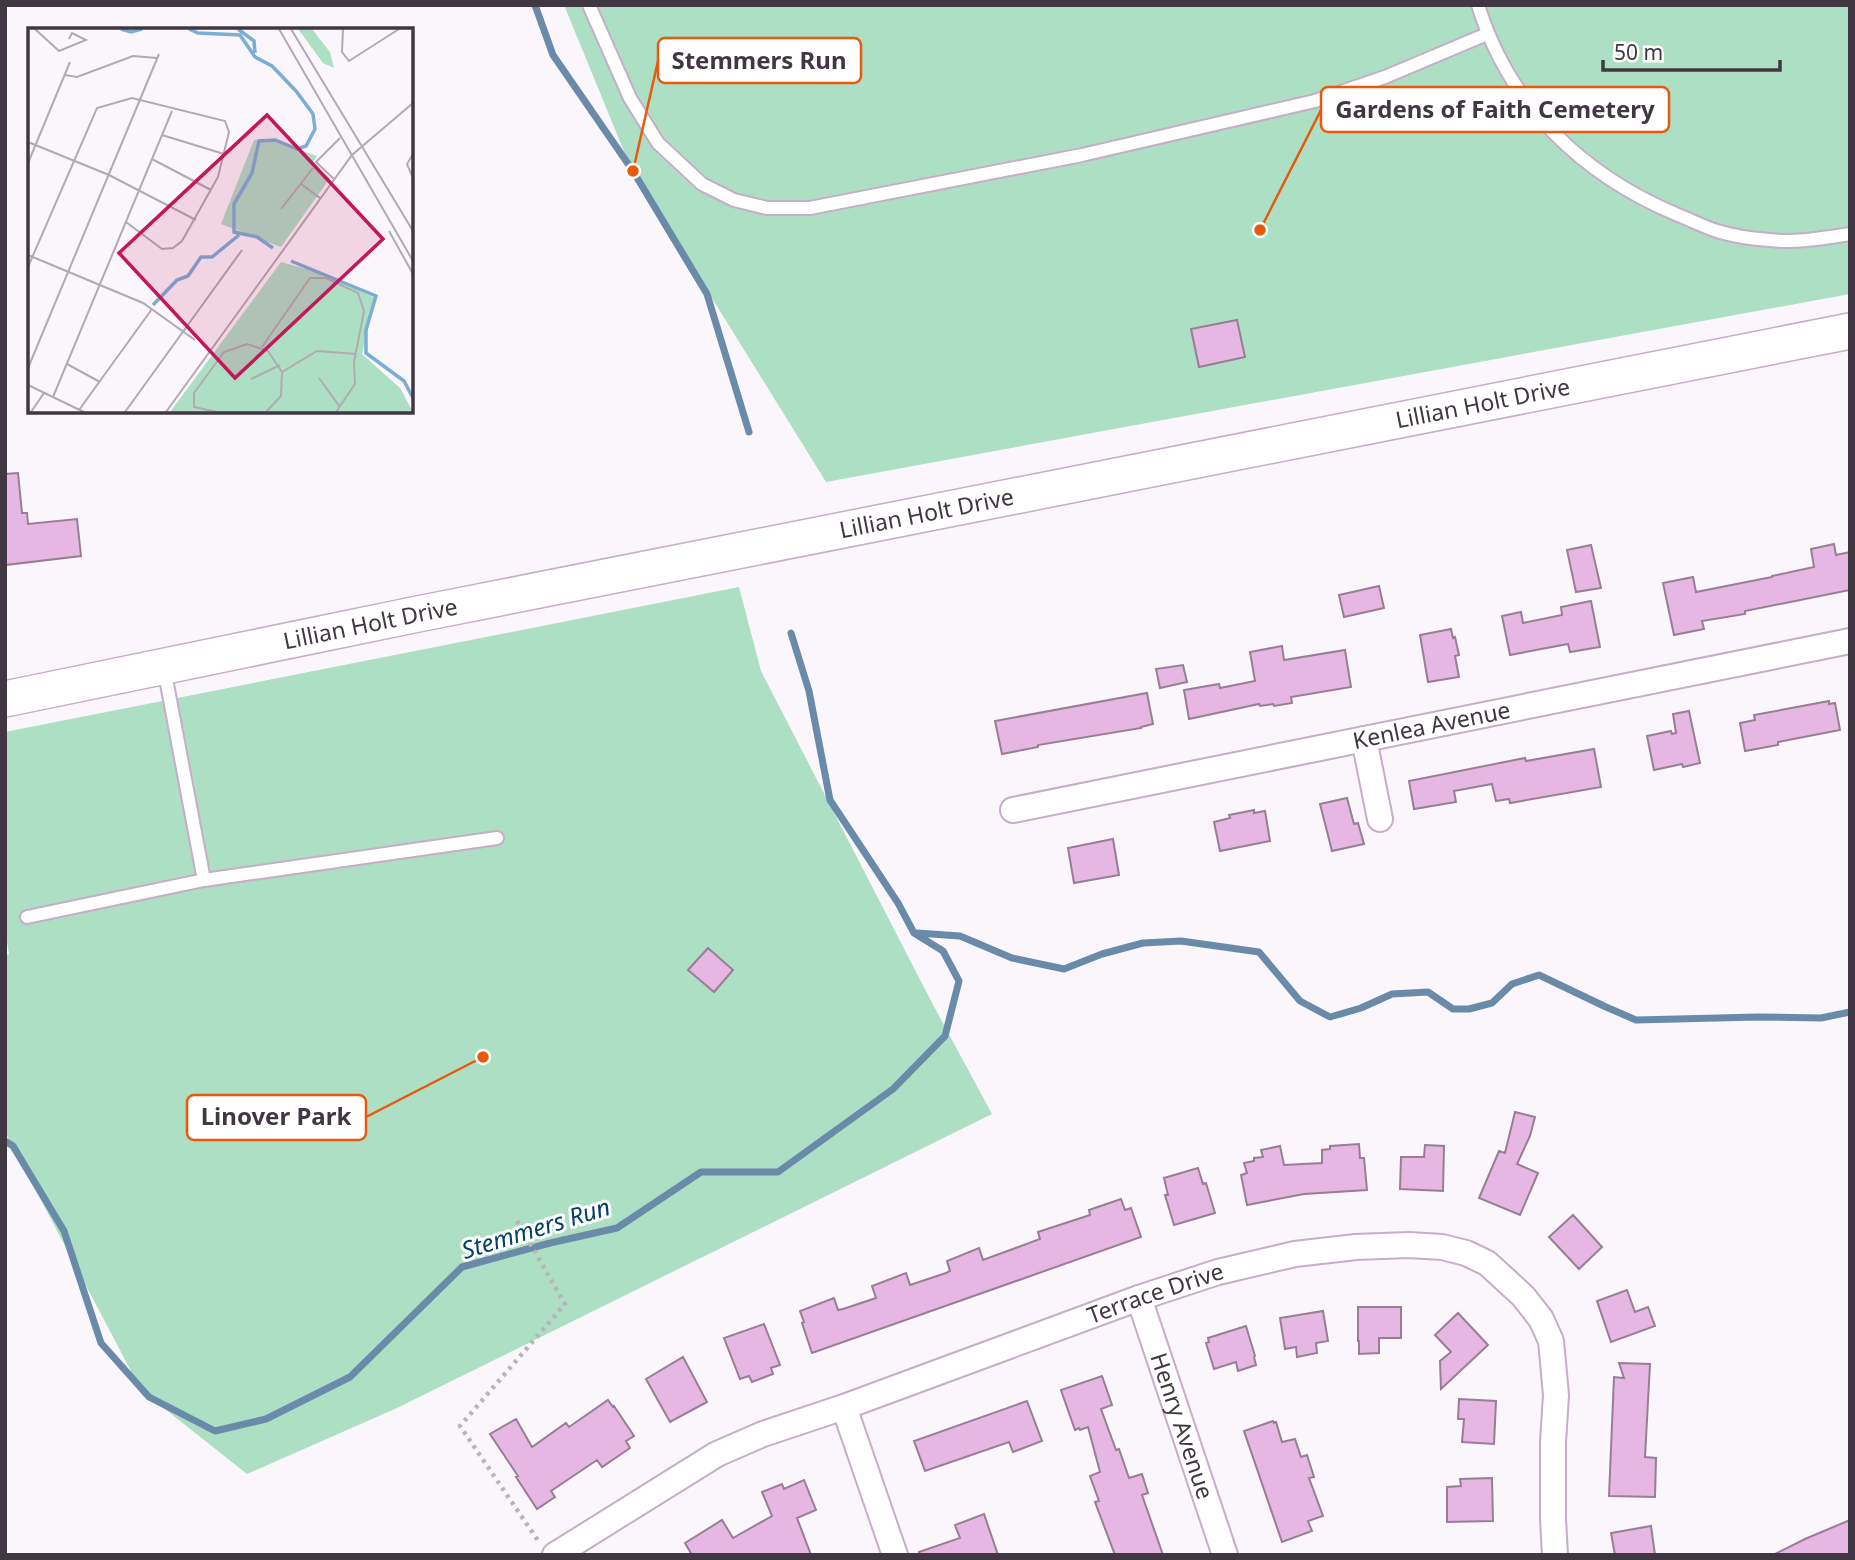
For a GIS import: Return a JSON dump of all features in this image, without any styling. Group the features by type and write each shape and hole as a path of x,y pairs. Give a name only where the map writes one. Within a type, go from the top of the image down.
{"main road":[{"name":"Lillian Holt Drive","path":"5,699 432,611 1850,331"}],"street":[{"name":"Kenlea Avenue","path":"1013,810 1850,641"},
{"path":"1364,739 1380,819"},
{"name":"Terrace Drive","path":"548,1549 717,1454 763,1434 844,1407 1139,1298 1231,1269 1295,1254 1356,1247 1409,1245 1442,1247 1466,1253 1487,1263 1524,1296 1541,1319 1551,1341 1556,1395 1553,1442 1555,1555"},
{"name":"Henry Avenue","path":"1139,1298 1225,1555"},
{"path":"844,1407 895,1555"}],"lane":[{"path":"589,5 630,98 658,143 702,184 734,200 767,208 810,208 1082,155 1250,117 1315,101 1385,77 1487,34"},
{"path":"1478,5 1487,34 1520,93 1571,151 1610,180 1646,200 1718,232 1771,240 1816,239 1850,234"},
{"path":"164,666 204,880"},
{"path":"27,917 204,880 497,838"}],"path":[{"path":"517,1221 565,1304 460,1426 548,1549"}],"green space":[{"path":"564,5 1850,5 1850,294 826,482 630,166"},
{"path":"739,587 761,671 992,1114 397,1408 247,1474 141,1390 5,1132 5,956 9,954 5,930 5,732"}],"building":[{"path":"1237,320 1245,357 1199,367 1191,329"},
{"path":"18,473 22,513 27,513 28,524 77,519 81,556 5,565 5,474"},
{"path":"1834,544 1836,555 1850,552 1850,590 1702,621 1704,629 1674,635 1663,583 1693,577 1696,592 1772,577 1814,567 1811,549"},
{"path":"1591,545 1601,588 1576,592 1567,550"},
{"path":"1379,586 1384,608 1344,617 1339,595"},
{"path":"1591,601 1600,647 1570,652 1568,644 1510,655 1502,616 1521,612 1523,623 1562,615 1561,607"},
{"path":"1451,629 1459,655 1455,656 1459,677 1428,682 1420,635"},
{"path":"1282,646 1284,660 1345,650 1351,687 1291,697 1292,703 1274,706 1259,704 1189,719 1184,690 1219,684 1220,688 1255,681 1250,652"},
{"path":"1183,665 1187,682 1160,688 1156,669"},
{"path":"1147,693 1153,724 1002,754 995,721"},
{"path":"1829,701 1829,704 1835,703 1840,730 1745,751 1740,723 1755,720 1754,715"},
{"path":"1689,711 1700,763 1654,770 1647,736 1671,731 1672,734 1676,733 1673,714"},
{"path":"1594,749 1601,787 1510,803 1509,799 1496,801 1492,784 1454,791 1456,802 1414,809 1409,781 1525,758 1526,761"},
{"path":"1347,798 1354,824 1358,823 1364,844 1332,851 1320,804"},
{"path":"1254,810 1254,813 1265,811 1270,841 1220,851 1214,822 1230,818 1229,815"},
{"path":"1113,839 1119,875 1074,883 1068,848"},
{"path":"708,948 733,970 714,992 688,970"},
{"path":"1515,1112 1535,1117 1530,1136 1517,1164 1538,1173 1520,1215 1479,1198 1499,1151 1505,1153"},
{"path":"1359,1144 1360,1158 1364,1158 1367,1190 1304,1194 1247,1205 1241,1175 1247,1173 1244,1163 1263,1157 1261,1150 1280,1146 1284,1165 1322,1163 1322,1150 1330,1149 1330,1146"},
{"path":"1425,1145 1444,1146 1443,1191 1400,1189 1401,1157 1424,1157"},
{"path":"1198,1168 1203,1184 1206,1183 1215,1213 1174,1225 1165,1195 1168,1195 1164,1178"},
{"path":"1121,1199 1125,1210 1131,1208 1141,1237 812,1353 800,1311 834,1298 838,1310 876,1298 872,1286 906,1273 910,1285 946,1273 950,1271 947,1261 979,1248 983,1260 1040,1239 1038,1232 1090,1215 1089,1210"},
{"path":"1573,1215 1602,1247 1579,1269 1549,1237"},
{"path":"1627,1290 1635,1312 1648,1307 1655,1326 1611,1342 1597,1301"},
{"path":"1358,1307 1401,1307 1401,1338 1379,1338 1379,1353 1359,1354"},
{"path":"1323,1311 1328,1341 1316,1343 1317,1353 1297,1357 1296,1347 1285,1349 1280,1318"},
{"path":"1458,1313 1488,1345 1441,1389 1440,1361 1451,1352 1435,1335"},
{"path":"764,1324 780,1365 771,1368 773,1374 752,1382 749,1376 740,1379 724,1338"},
{"path":"1246,1326 1256,1365 1238,1371 1236,1362 1214,1369 1206,1343 1209,1342 1208,1338"},
{"path":"683,1357 707,1402 670,1422 646,1379"},
{"path":"1619,1363 1650,1364 1645,1457 1656,1458 1655,1497 1609,1496 1614,1377 1624,1378"},
{"path":"1102,1376 1112,1405 1101,1409 1129,1478 1142,1474 1148,1493 1142,1495 1163,1555 1115,1555 1095,1502 1099,1501 1090,1476 1100,1472 1088,1427 1075,1430 1061,1390"},
{"path":"1459,1399 1496,1401 1494,1444 1462,1442 1464,1419 1458,1419"},
{"path":"608,1400 634,1436 626,1441 630,1448 602,1467 597,1460 551,1491 555,1497 537,1509 490,1434 516,1419 532,1447 566,1423 569,1427"},
{"path":"1027,1401 1042,1441 1013,1452 1009,1442 925,1471 914,1441"},
{"path":"1276,1422 1282,1442 1295,1439 1301,1457 1307,1455 1314,1477 1309,1478 1323,1516 1308,1521 1312,1531 1282,1542 1244,1431"},
{"path":"1492,1478 1493,1521 1447,1522 1447,1487 1461,1486 1460,1479"},
{"path":"804,1480 816,1510 797,1518 811,1555 692,1555 685,1543 722,1520 733,1538 772,1516 762,1492 782,1484 784,1489"},
{"path":"984,1514 998,1555 919,1555 919,1552 960,1538 955,1525"},
{"path":"1850,1520 1850,1555 1773,1555 1805,1539"},
{"path":"1651,1526 1655,1555 1615,1555 1611,1533"}],"waterway":[{"name":"Stemmers Run","path":"535,5 553,55 633,171 707,294 749,432"},
{"name":"Stemmers Run","path":"5,1141 13,1146 64,1231 101,1343 149,1397 215,1431 266,1419 350,1377 462,1267 617,1228 701,1172 778,1172 893,1089 945,1036 959,981 943,951 914,933 898,903 830,800 809,691 791,633"},
{"path":"917,933 960,936 1012,958 1064,969 1102,954 1143,943 1181,941 1259,952 1300,1001 1330,1017 1361,1008 1392,994 1428,992 1453,1009 1469,1009 1492,1003 1512,984 1539,975 1636,1020 1821,1018 1850,1012"}],"place":[{"name":"Stemmers Run","path":"633,171"},
{"name":"Gardens of Faith Cemetery","path":"1260,230"},
{"name":"Linover Park","path":"483,1057"}]}
